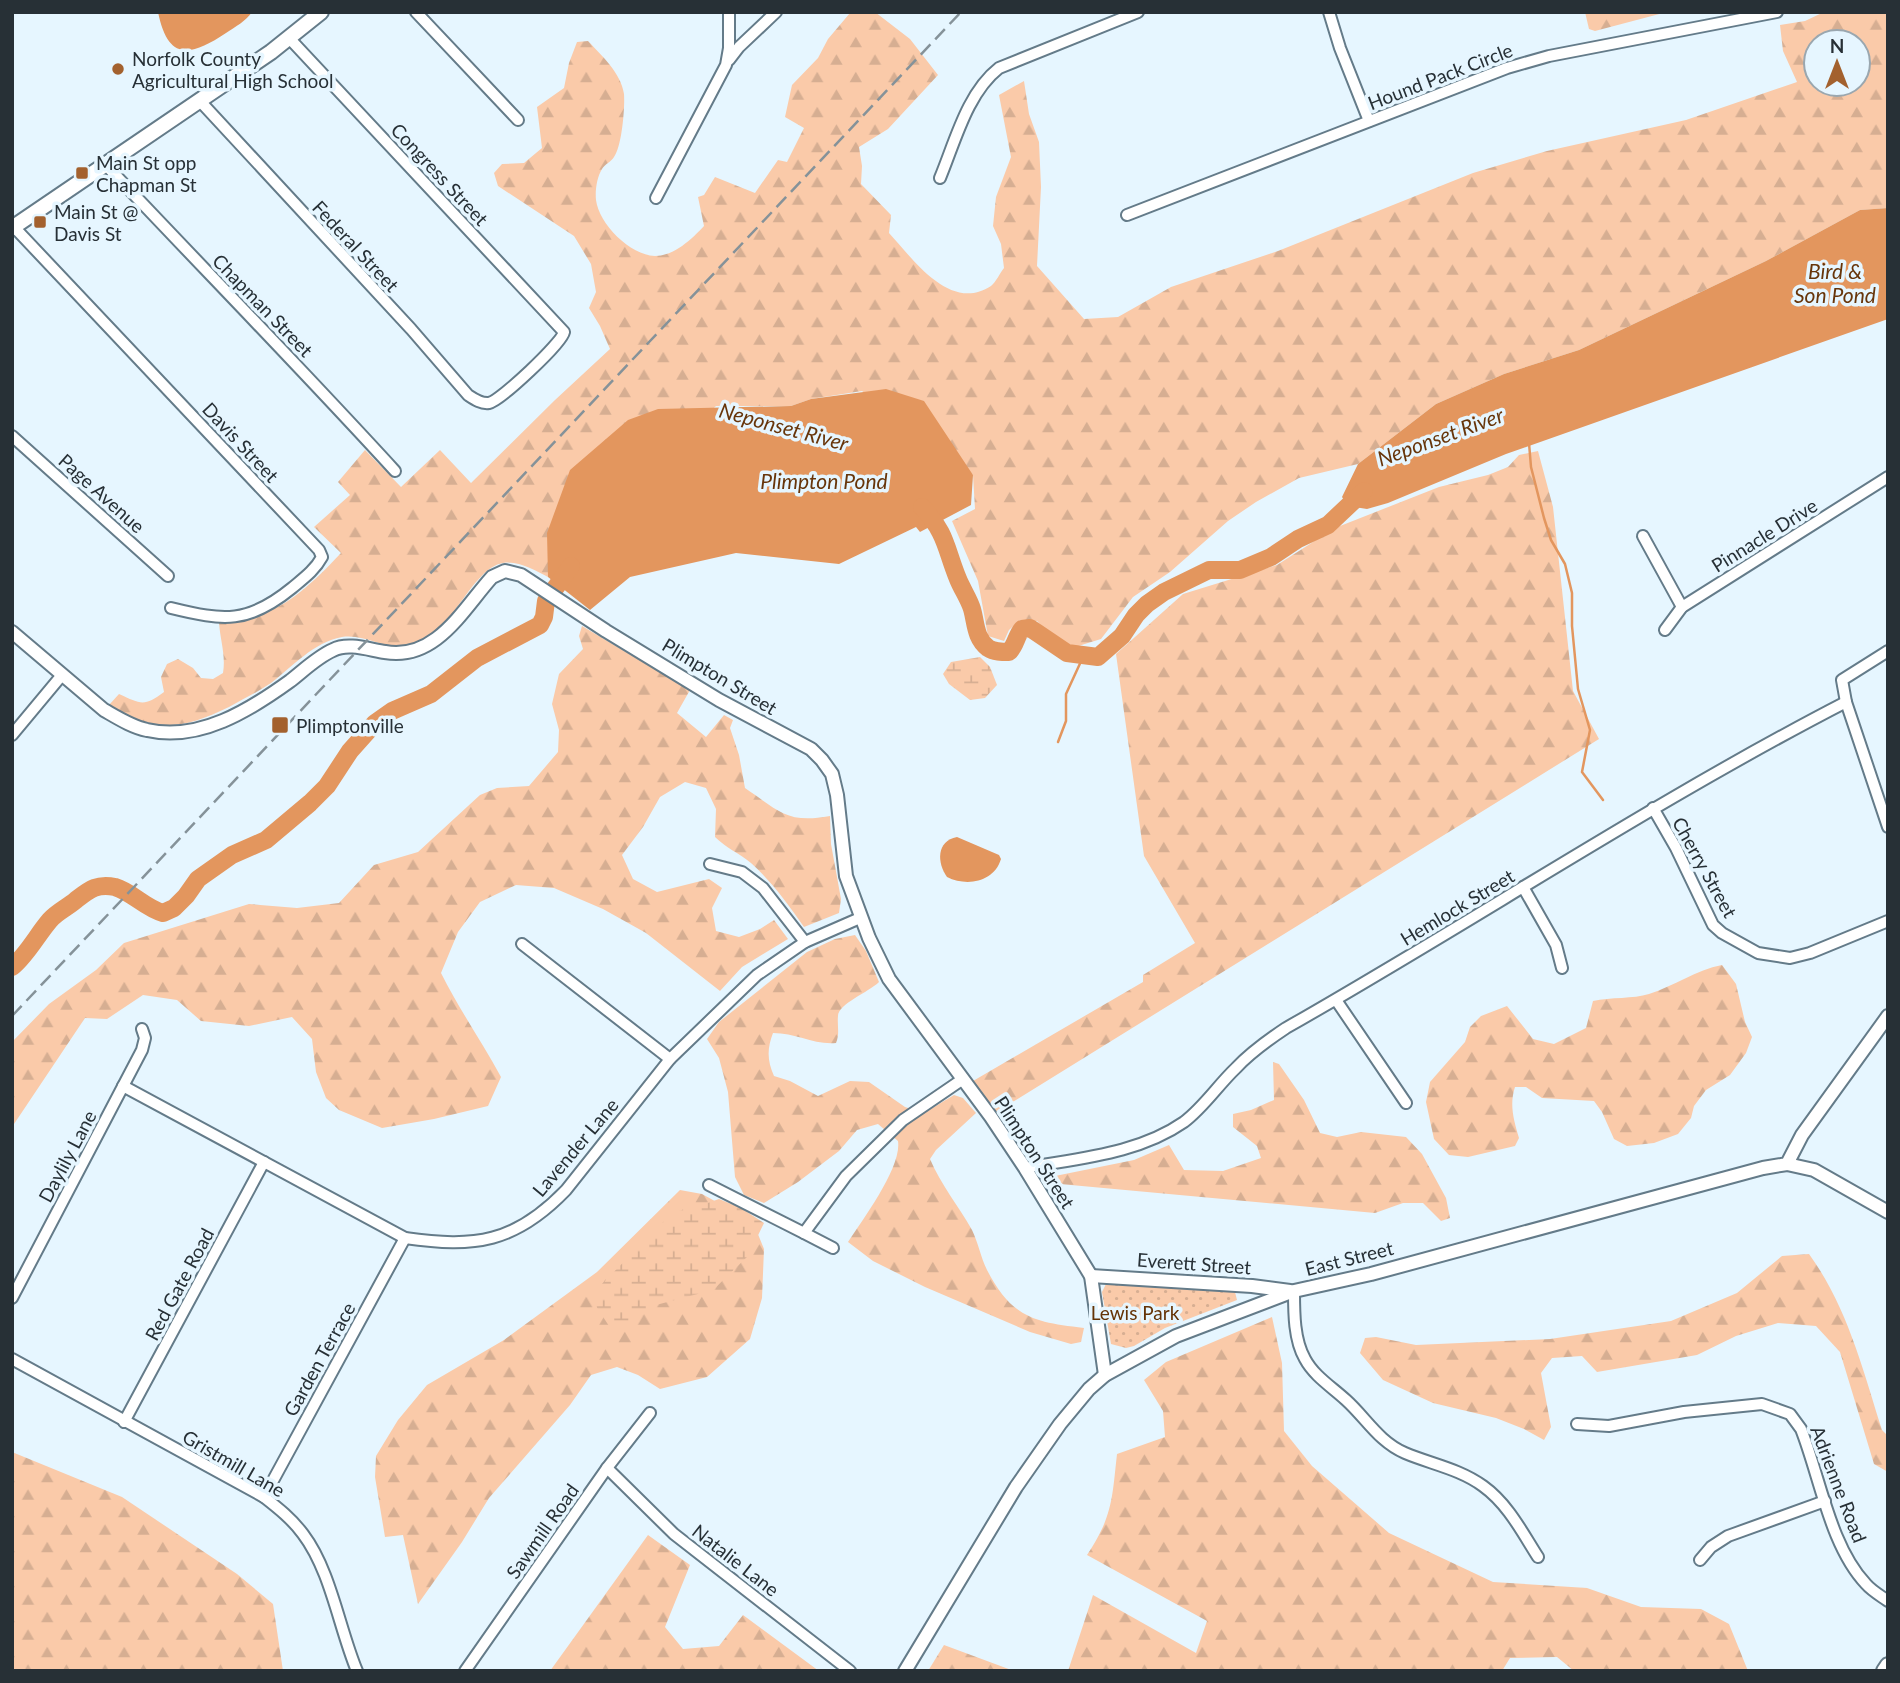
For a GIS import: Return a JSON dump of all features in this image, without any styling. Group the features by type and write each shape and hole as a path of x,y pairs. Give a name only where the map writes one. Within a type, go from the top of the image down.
{"main road":[{"path":"13,227 290,39 321,12"},
{"path":"1884,1671 1888,1665"}],"street":[{"path":"416,12 518,120"},
{"path":"726,65 729,12"},
{"path":"940,178 970,106 985,79 999,68 1138,12"},
{"path":"1329,12 1369,121"},
{"name":"Hound Pack Circle","path":"1127,215 1526,62 1777,12"},
{"path":"656,198 733,53 774,13"},
{"name":"Congress Street","path":"290,39 565,334 494,401"},
{"name":"Federal Street","path":"199,100 411,329 468,395 484,402 494,401"},
{"name":"Chapman Street","path":"105,164 395,471"},
{"name":"Davis Street","path":"13,227 322,557 316,567 276,601 252,614 210,618 171,608"},
{"name":"Page Avenue","path":"12,436 168,576"},
{"name":"Pinnacle Drive","path":"1665,629 1682,607 1888,477"},
{"path":"1643,536 1682,607"},
{"name":"Plimpton Street","path":"12,632 104,709 134,726 160,732 186,731 211,725 258,703 332,650 358,648 401,654 421,650 442,635 490,580 500,572 514,572 719,700 811,749 832,774 846,876 860,918 888,979 1025,1168 1091,1276 1105,1375"},
{"path":"1888,651 1842,680 1846,702 1888,827"},
{"path":"12,735 62,675"},
{"name":"Hemlock Street","path":"1025,1168 1107,1153 1154,1140 1185,1121 1263,1043 1653,808 1846,702"},
{"name":"Cherry Street","path":"1653,808 1676,848 1713,925 1758,953 1790,958 1810,953 1888,921"},
{"path":"710,864 742,872 763,888 805,942"},
{"path":"1523,887 1556,945 1562,968"},
{"name":"Lavender Lane","path":"123,1086 405,1238 454,1243 493,1238 533,1221 566,1190 670,1059 757,975 805,942 860,918"},
{"path":"522,944 670,1059"},
{"path":"1336,1000 1406,1103"},
{"path":"1888,1016 1802,1135 1787,1164 1814,1170 1888,1212"},
{"name":"Daylily Lane","path":"12,1298 145,1042 142,1029"},
{"path":"804,1233 846,1176 902,1120 963,1079"},
{"name":"Red Gate Road","path":"124,1422 264,1162"},
{"name":"East Street","path":"905,1671 1017,1487 1060,1424 1089,1389 1105,1375 1176,1336 1294,1291 1371,1274 1763,1168 1787,1164"},
{"path":"709,1185 833,1248"},
{"name":"Garden Terrace","path":"264,1497 405,1238"},
{"name":"Everett Street","path":"1091,1276 1294,1291"},
{"path":"1294,1291 1299,1342 1312,1371 1347,1401 1387,1442 1483,1486 1508,1509 1538,1557"},
{"name":"Gristmill Lane","path":"12,1359 264,1497 294,1523 313,1551 357,1671"},
{"name":"Adrienne Road","path":"1577,1424 1609,1426 1684,1412 1762,1404 1790,1414 1801,1429 1838,1537 1853,1567 1867,1585 1888,1601"},
{"name":"Sawmill Road","path":"465,1671 607,1468 650,1413"},
{"name":"Natalie Lane","path":"607,1468 674,1534 850,1671"},
{"path":"1700,1560 1711,1547 1728,1536 1825,1500"}],"green space":[{"path":"875,12 910,39 938,75 888,129 859,147 861,184 891,215 889,233 921,268 947,288 961,293 976,293 991,286 1004,268 1001,244 993,226 996,197 1011,157 999,95 1024,81 1029,114 1039,142 1041,187 1037,266 1084,319 1118,317 1171,287 1278,251 1473,173 1547,151 1686,120 1797,82 1783,51 1780,25 1805,21 1824,12 1888,12 1888,208 1860,210 1766,261 1579,350 1504,374 1436,404 1358,464 1299,478 1256,502 1228,521 1170,572 1133,597 1101,639 1075,647 1051,636 1037,621 1020,620 1009,630 1004,641 988,636 978,581 952,521 975,509 973,475 862,391 811,399 791,406 716,406 549,567 548,577 509,562 492,568 481,576 440,629 416,646 388,646 351,637 332,640 313,650 256,692 212,715 182,724 154,724 109,705 119,694 142,702 157,697 164,692 161,677 167,664 178,659 193,668 201,678 213,679 223,673 219,622 239,620 272,610 301,591 341,553 314,527 350,495 338,482 365,450 401,487 440,450 471,483 610,349 589,308 596,292 591,264 574,236 498,186 494,173 502,164 524,163 542,148 537,107 564,88 577,42 588,41 605,59 619,79 624,94 617,152 600,172 596,188 598,209 617,237 636,250 655,256 676,250 704,226 698,197 704,195 715,177 755,193 778,160 787,162 804,128 785,117 792,85 818,58 828,39 850,13"},
{"path":"1585,12 1667,12 1595,31 1589,29"},
{"path":"1538,451 1553,507 1573,691 1599,739 995,1113 973,1081 1143,982 1143,975 1195,943 1144,856 1116,654 1183,594 1277,565 1335,528 1439,487 1488,475 1508,467 1519,455"},
{"path":"582,626 690,690 677,713 706,737 724,715 733,720 730,728 739,755 745,788 775,809 793,817 830,816 831,844 841,899 839,913 804,927 759,870 715,837 716,809 706,788 685,782 660,797 643,827 622,855 633,879 657,892 709,879 722,888 712,908 716,931 739,937 774,920 788,939 742,967 720,991 646,933 603,909 554,888 516,885 480,902 458,932 441,973 501,1077 488,1106 382,1128 339,1110 326,1098 316,1072 312,1039 292,1017 249,1026 201,1021 177,1000 143,995 107,1019 85,1018 12,1127 12,1042 49,1004 96,970 124,943 249,904 297,908 339,903 374,865 418,852 480,795 497,788 529,786 558,752 559,730 552,704 559,674 583,649 579,636"},
{"path":"980,657 990,667 997,685 985,698 970,700 949,684 943,674 951,662"},
{"path":"855,935 866,951 879,982 839,1012 836,1043 773,1033 769,1054 774,1076 818,1096 850,1081 869,1082 905,1107 924,1113 954,1095 963,1098 976,1113 936,1150 930,1159 934,1168 972,1230 987,1270 1006,1298 1015,1308 1038,1320 1084,1328 1081,1342 1071,1344 1030,1332 925,1287 873,1261 848,1242 880,1193 898,1152 898,1141 878,1124 857,1130 839,1151 798,1182 764,1203 744,1195 735,1177 728,1092 719,1058 707,1039 719,1022 807,952 835,939"},
{"path":"1722,965 1736,984 1745,1022 1752,1037 1746,1053 1730,1075 1706,1090 1694,1106 1691,1118 1678,1134 1654,1143 1627,1146 1614,1139 1594,1101 1542,1098 1526,1087 1515,1087 1512,1107 1519,1138 1515,1146 1468,1157 1449,1155 1434,1139 1426,1102 1430,1082 1465,1042 1470,1027 1481,1016 1507,1006 1533,1039 1554,1044 1586,1028 1593,1001 1649,994"},
{"path":"1273,1062 1279,1064 1304,1100 1320,1133 1337,1137 1361,1132 1406,1137 1422,1154 1446,1198 1450,1218 1441,1221 1423,1203 1403,1203 1375,1213 1060,1184 1055,1176 1134,1160 1169,1145 1184,1170 1223,1171 1261,1158 1257,1146 1233,1127 1233,1114 1274,1100"},
{"path":"680,1190 702,1194 753,1222 764,1249 762,1298 750,1339 707,1377 660,1389 638,1375 617,1367 591,1375 570,1405 489,1498 418,1604 403,1535 385,1537 375,1477 376,1456 398,1420 427,1385 504,1340 597,1272"},
{"path":"719,1199 741,1208 764,1223 748,1256 713,1290 656,1305 622,1327 609,1326 594,1303 599,1287 673,1212"},
{"path":"1809,1254 1844,1317 1882,1430 1888,1436 1888,1472 1874,1464 1840,1352 1816,1326 1778,1323 1736,1336 1697,1355 1597,1372 1582,1356 1552,1358 1541,1373 1551,1427 1544,1440 1496,1418 1433,1403 1383,1380 1360,1353 1365,1338 1376,1337 1416,1345 1550,1339 1671,1321 1737,1293 1782,1256"},
{"name":"Lewis Park","path":"1106,1284 1230,1289 1235,1292 1237,1300 1165,1328 1126,1348 1111,1344 1102,1292"},
{"path":"1272,1317 1282,1363 1284,1431 1312,1466 1389,1533 1493,1582 1587,1588 1641,1607 1701,1609 1729,1624 1748,1671 1574,1671 1557,1657 1510,1658 1502,1671 1068,1671 1093,1595 1196,1653 1207,1621 1087,1555 1107,1518 1117,1454 1165,1437 1163,1411 1144,1380 1166,1362"},
{"path":"12,1452 122,1497 237,1574 273,1604 283,1671 12,1671"},
{"path":"648,1535 690,1565 665,1627 683,1649 719,1646 743,1615 819,1671 550,1671"},
{"path":"944,1645 1014,1671 928,1671"}],"water":[{"path":"158,12 252,12 240,24 202,47 182,50 174,47 168,39"},
{"name":"Bird & Son Pond","path":"1888,208 1888,319 1506,454 1388,503 1367,509 1348,506 1342,497 1358,464 1436,404 1504,374 1579,350 1766,261 1860,210"},
{"name":"Plimpton Pond","path":"886,389 924,401 973,475 971,505 920,532 916,527 839,564 736,553 630,577 590,610 548,577 547,533 570,470 628,420 658,409 791,406 811,399"},
{"path":"957,837 999,855 1001,859 992,873 971,882 947,877 941,865 940,853 945,843"}],"waterway":[{"path":"1529,443 1531,467 1544,518 1551,540 1565,564 1572,593 1578,689 1590,730 1582,772 1603,800"},
{"name":"Neponset River","path":"922,507 941,533 971,605 978,635 988,648 1009,652 1022,629 1030,628 1067,653 1098,657 1122,636 1147,604 1164,592 1209,570 1240,570 1271,557 1298,539 1328,525 1364,491"},
{"name":"Neponset River","path":"12,967 53,917 94,888 115,887 163,913 174,908 198,879 232,855 266,840 310,803 327,786 350,751 375,723 392,711 431,694 477,658 540,625 546,601 571,566"},
{"path":"1058,742 1066,721 1066,694 1083,657"}],"railway":[{"path":"12,1016 961,12"}],"place":[{"name":"Norfolk County Agricultural High School","path":"118,69"},
{"name":"Main St opp Chapman St","path":"82,173"},
{"name":"Main St @ Davis St","path":"40,222"},
{"name":"Plimptonville","path":"280,725"}]}
